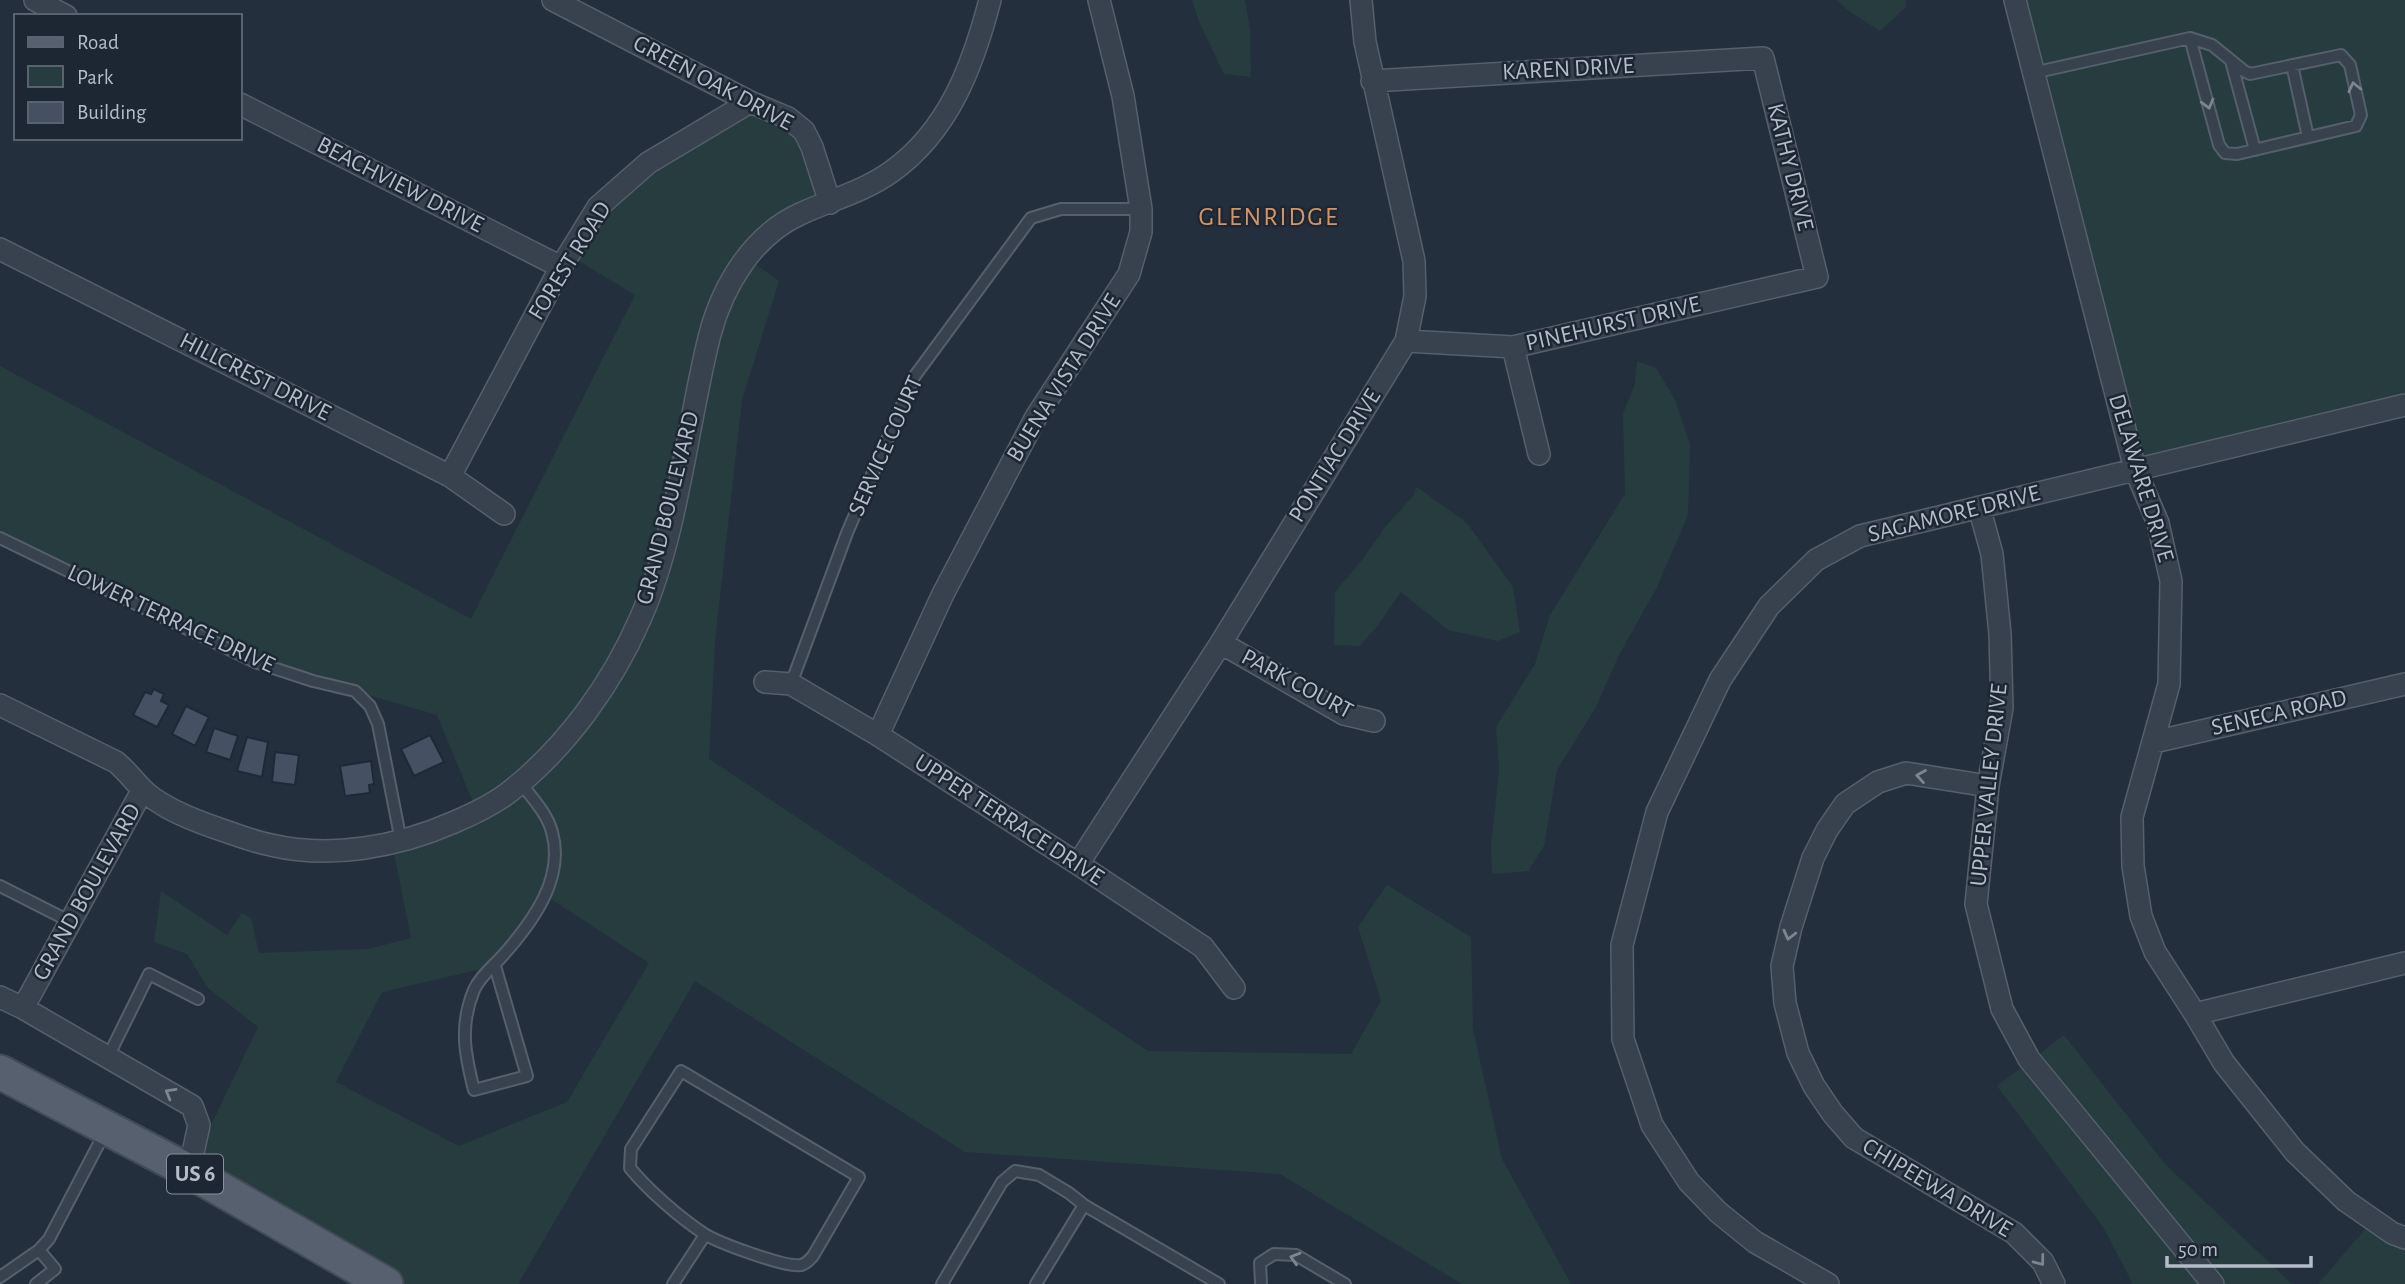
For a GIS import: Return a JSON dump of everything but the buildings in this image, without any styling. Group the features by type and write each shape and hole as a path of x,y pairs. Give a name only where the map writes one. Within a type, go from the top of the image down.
{"main road":[{"name":"US 6","path":"0,1072 189,1171 386,1284"}],"street":[{"path":"35,0 62,14"},
{"name":"GREEN OAK DRIVE","path":"553,0 750,102 788,118 804,131 812,147 830,203"},
{"name":"GRAND BOULEVARD","path":"23,1009 142,791 164,806 209,826 273,846 305,850 353,850 401,841 437,830 477,812 506,795 554,750 588,709 621,659 657,575 675,504 710,334 717,309 729,283 747,258 773,231 799,215 869,186 892,172 913,154 943,119 965,80 990,0"},
{"name":"BUENA VISTA DRIVE","path":"878,735 943,594 1035,417 1129,274 1141,232 1141,209 1123,96 1099,0"},
{"name":"PONTIAC DRIVE","path":"1078,864 1221,643 1406,341 1415,296 1414,261 1364,43 1361,0"},
{"name":"DELAWARE DRIVE","path":"2015,0 2135,469 2158,523 2171,581 2169,684 2132,817 2133,866 2141,916 2155,952 2224,1063 2295,1152 2346,1201 2392,1233 2405,1238"},
{"name":"KAREN DRIVE","path":"1372,81 1763,58"},
{"name":"KATHY DRIVE","path":"1763,58 1817,277"},
{"name":"FOREST ROAD","path":"450,476 561,267 598,207 648,163 750,102"},
{"name":"BEACHVIEW DRIVE","path":"242,105 561,267"},
{"name":"HILLCREST DRIVE","path":"0,249 450,476 504,514"},
{"name":"PINEHURST DRIVE","path":"1406,341 1513,347 1817,277"},
{"path":"1513,347 1539,454"},
{"name":"SAGAMORE DRIVE","path":"1828,1284 1755,1242 1718,1212 1689,1182 1653,1125 1623,1039 1622,945 1657,812 1720,680 1769,606 1816,560 1860,536 2405,405"},
{"name":"UPPER VALLEY DRIVE","path":"1979,507 1992,554 2002,708 1988,786 1976,904 2003,1009 2029,1059 2213,1284"},
{"name":"PARK COURT","path":"1221,643 1344,714 1374,721"},
{"name":"UPPER TERRACE DRIVE","path":"765,682 790,684 878,735 1078,864 1203,947 1234,988"},
{"name":"SENECA ROAD","path":"2154,742 2405,684"},
{"path":"0,705 116,762 130,774 142,791"},
{"name":"CHIPEEWA DRIVE","path":"1988,786 1906,773 1878,782 1845,804 1827,830 1813,858 1791,927 1782,966 1785,1003 1798,1053 1814,1086 1854,1138 2014,1233 2043,1262 2053,1284"},
{"path":"2195,1014 2405,962"},
{"name":"GRAND BOULEVARD","path":"0,998 192,1106 199,1125 189,1171"}],"lane":[{"path":"2033,73 2190,38 2212,45 2250,74 2341,55 2350,65 2361,115 2356,126 2237,154 2225,153 2219,145 2190,38"},
{"path":"2231,60 2255,150"},
{"path":"2292,65 2308,137"},
{"name":"SERVICE COURT","path":"790,684 847,533 914,377 1031,218 1061,209 1141,209"},
{"name":"LOWER TERRACE DRIVE","path":"0,538 255,663 355,691 370,706 378,724 401,841"},
{"path":"495,966 527,1076 474,1090 464,1050 468,1008 475,987 537,913 546,896 552,872 552,833 542,810 520,782"},
{"path":"0,886 71,922"},
{"path":"108,1057 149,974 198,999"},
{"path":"681,1071 859,1177 813,1256 806,1263 798,1266 763,1258 705,1235 661,1198 630,1167 631,1149 681,1071"},
{"path":"0,1277 39,1250 49,1239 107,1128"},
{"path":"942,1284 1002,1182 1015,1171 1039,1175 1084,1205 1219,1284"},
{"path":"1035,1284 1084,1205"},
{"path":"673,1284 705,1235"},
{"path":"36,1284 55,1269 39,1250"},
{"path":"1261,1283 1260,1262 1274,1254 1296,1255 1345,1284"},
{"path":"47,1277 58,1284"}],"green space":[{"path":"1192,0 1245,0 1250,30 1251,77 1224,74 1199,22"},
{"path":"1837,0 1906,0 1906,7 1880,31"},
{"path":"2015,0 2405,0 2405,405 2135,469"},
{"path":"750,102 788,118 830,203 747,258 779,281 742,400 715,642 709,759 1148,1051 1351,1054 1381,1001 1358,927 1387,885 1471,937 1473,1029 1502,1159 1571,1284 1462,1284 1280,1174 965,1152 695,981 518,1284 386,1284 189,1171 258,1027 208,988 187,954 154,942 161,891 227,935 242,913 251,918 259,953 368,949 411,938 392,843 477,812 437,715 255,662 0,538 0,366 471,619 635,295 569,255 598,207","holes":["546,896 649,963 567,1102 459,1146 336,1082 382,992 495,966"]},
{"path":"1637,361 1656,368 1675,400 1690,444 1688,515 1657,587 1619,655 1596,707 1557,770 1544,846 1528,871 1492,874 1491,845 1499,771 1496,727 1535,664 1550,615 1625,494 1623,414 1635,384"},
{"path":"1417,487 1467,523 1513,587 1520,632 1498,641 1448,630 1401,592 1360,646 1334,645 1335,592 1412,497"},
{"path":"2064,1035 2165,1164 2292,1284 2133,1284 2103,1227 1997,1086"},
{"path":"2373,1220 2405,1238 2405,1284 2318,1284"}],"district":[{"name":"GLENRIDGE","path":"1269,217"}]}
